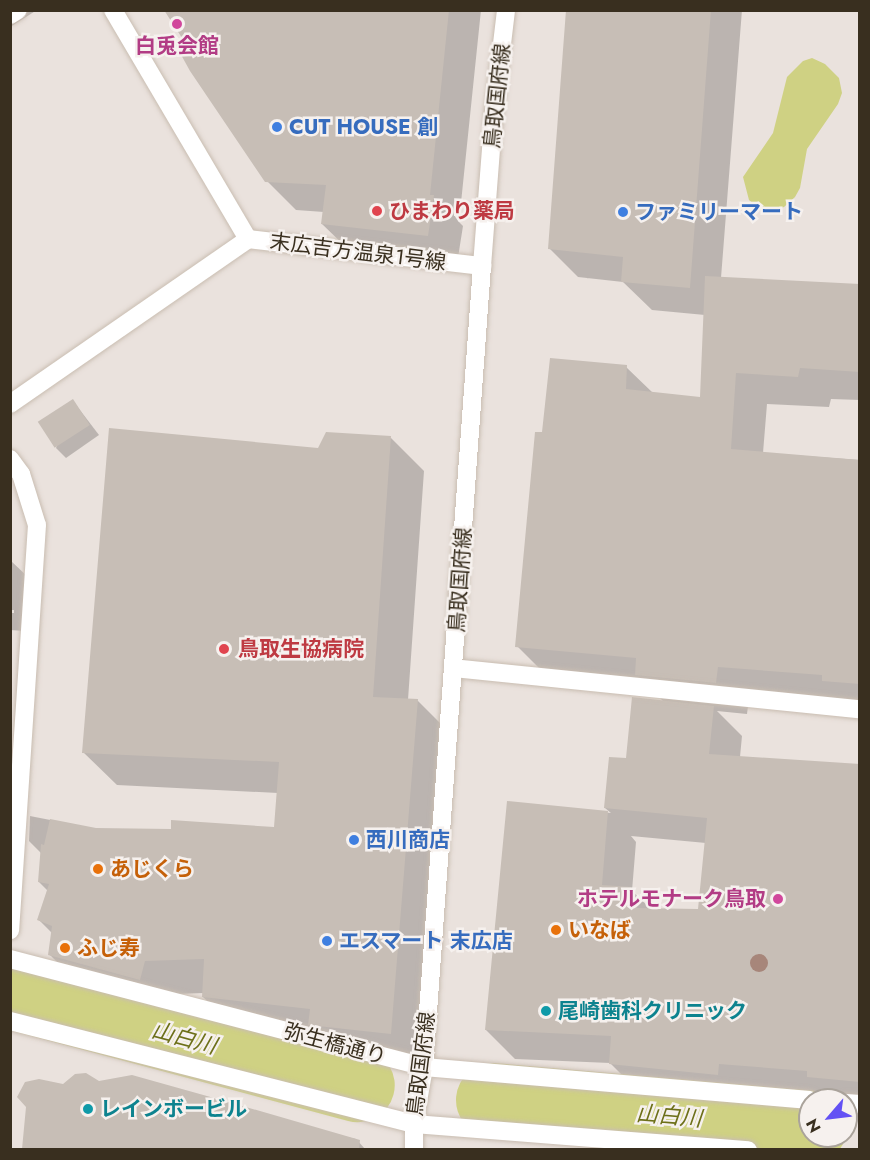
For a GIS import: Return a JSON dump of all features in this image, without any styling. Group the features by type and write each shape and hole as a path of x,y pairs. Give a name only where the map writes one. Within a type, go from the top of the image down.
{"street":[{"path":"10,15 18,10"},
{"name":"末広吉方温泉1号線","path":"112,10 248,239 482,266"},
{"name":"鳥取国府線","path":"414,1149 414,1124 424,1067 494,111 506,10"},
{"path":"10,404 248,239"},
{"path":"10,459 21,474 37,525 10,930"},
{"path":"453,668 860,709"},
{"name":"弥生橋通り","path":"10,959 424,1067 798,1099"},
{"path":"10,1022 414,1124 747,1149"}],"shaded area":[{"path":"812,58 825,64 839,78 842,93 838,104 807,149 800,188 795,197 784,207 775,210 756,206 749,200 743,177 773,133 787,77 803,61"}],"building":[{"path":"164,10 449,10 430,195 434,195 428,236 321,224 326,185 265,182 190,71 174,42 182,38"},
{"name":"ファミリーマート","path":"566,10 711,10 690,288 621,282 623,257 548,249"},
{"path":"705,276 860,284 860,372 800,368 798,377 736,373 731,449 860,460 860,684 822,681 822,675 718,667 716,683 635,675 636,658 515,647 535,432 542,432 550,358 627,365 626,389 700,397"},
{"path":"73,399 90,425 55,448 38,422"},
{"path":"109,428 318,448 326,432 391,436 373,697 418,699 391,1034 308,1025 310,1009 202,997 204,959 145,961 140,980 48,955 52,926 37,920 49,884 38,882 41,844 44,845 50,819 96,828 171,829 171,820 274,827 279,762 82,753"},
{"path":"632,697 714,706 709,754 860,764 860,1082 807,1077 807,1071 719,1064 718,1075 609,1064 611,1036 485,1030 507,801 608,811 602,885 631,887 637,908 698,909 707,818 604,808 609,757 626,758"},
{"path":"86,1073 99,1081 132,1075 360,1140 359,1149 22,1149 26,1107 17,1097 25,1082 39,1079 63,1084 75,1074"}],"waterway":[{"name":"山白川","path":"10,992 358,1085"},
{"name":"山白川","path":"493,1100 798,1127"}],"place":[{"name":"白兎会館","path":"177,24"},
{"name":"CUT HOUSE 創","path":"277,127"},
{"name":"ひまわり薬局","path":"377,211"},
{"name":"ファミリーマート","path":"623,212"},
{"name":"鳥取生協病院","path":"224,649"},
{"name":"西川商店","path":"354,840"},
{"name":"あじくら","path":"98,869"},
{"name":"ホテルモナーク鳥取","path":"778,899"},
{"name":"いなば","path":"556,930"},
{"name":"エスマート 末広店","path":"327,941"},
{"name":"ふじ寿","path":"65,948"},
{"name":"尾崎歯科クリニック","path":"546,1011"},
{"name":"レインボービル","path":"88,1109"}]}
